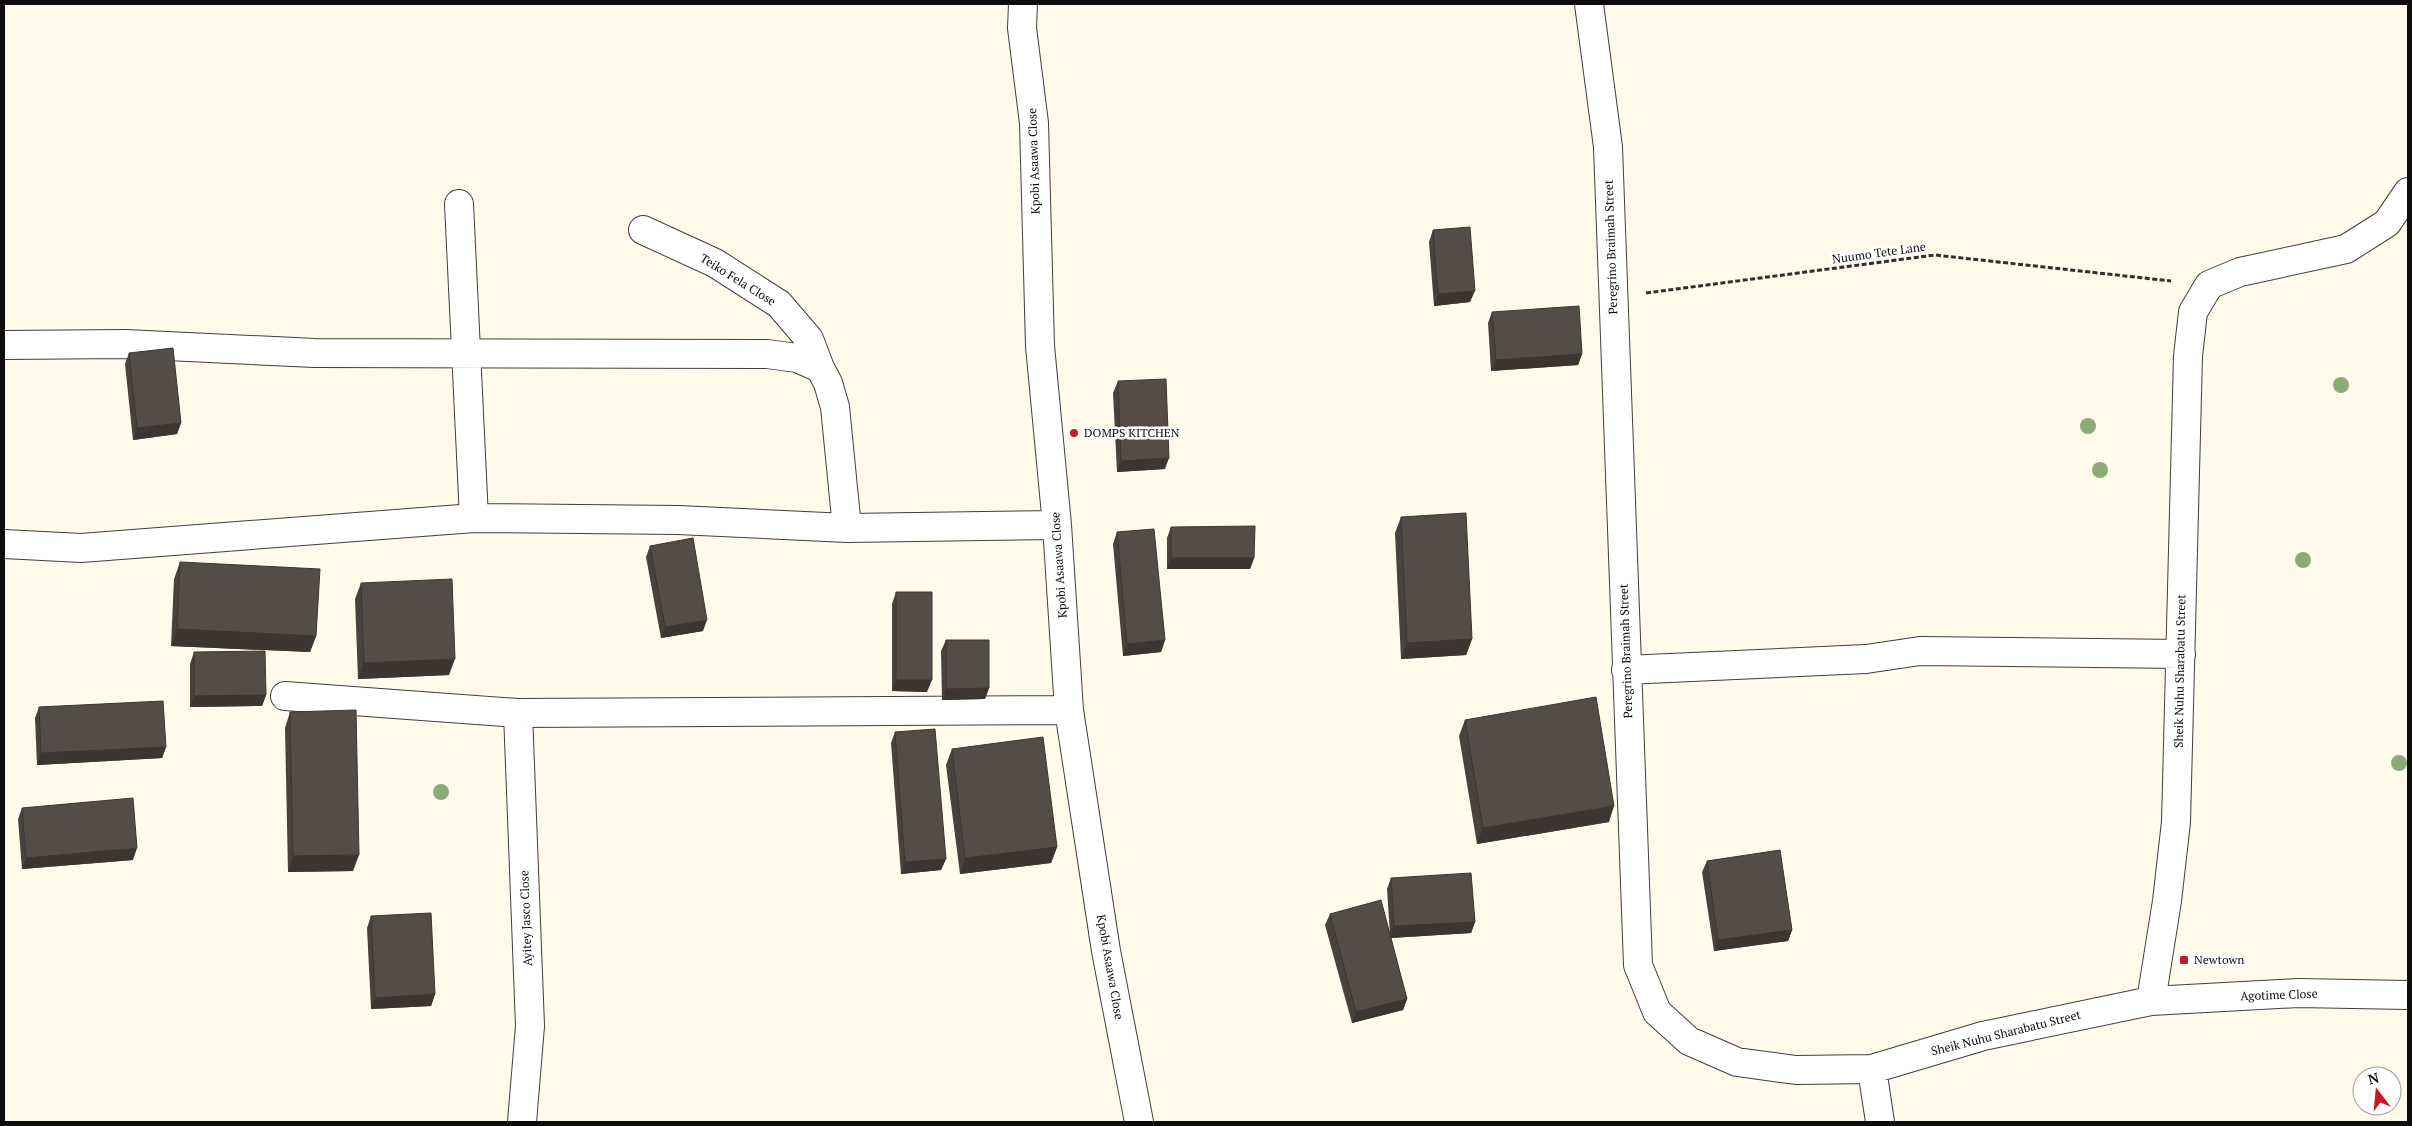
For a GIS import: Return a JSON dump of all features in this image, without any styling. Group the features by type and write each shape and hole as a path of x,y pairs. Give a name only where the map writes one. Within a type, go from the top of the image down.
{"street":[{"name":"Kpobi Asaawa Close","path":"1023,4 1022,28 1034,123 1040,346 1057,525 1069,710 1106,951 1139,1122"},
{"name":"Peregrino Braimah Street","path":"1589,4 1608,147 1612,298 1638,965 1657,1012 1689,1040 1737,1062 1796,1070 1872,1069"},
{"path":"2209,285 2240,272 2346,249 2387,222 2408,192"},
{"path":"459,204 474,518"},
{"name":"Teiko Fela Close","path":"643,230 715,263 779,304 809,338 820,368 828,383 835,407 847,528"},
{"name":"Sheik Nuhu Sharabatu Street","path":"1872,1069 1983,1036 2151,1001 2167,902 2176,822 2188,356 2193,312 2209,285"},
{"path":"4,345 125,344 314,353 767,354 797,358 820,368"},
{"path":"4,544 80,548 474,518 678,520 847,528 1057,525"},
{"path":"1626,670 1843,660 1920,651 2181,654"},
{"path":"285,696 518,713 1069,710"},
{"name":"Ayitey Jasco Close","path":"518,713 530,1026 522,1122"},
{"name":"Agotime Close","path":"2151,1001 2298,993 2408,995"},
{"path":"1872,1069 1880,1122"}],"path":[{"name":"Nuumo Tete Lane","path":"1612,298 1935,254 2209,285"}],"building":[{"path":"1470,227 1475,291 1438,294 1433,230"},
{"path":"1579,306 1582,354 1496,360 1492,312"},
{"path":"173,348 181,423 137,428 129,353"},
{"path":"1166,379 1169,458 1121,461 1118,381"},
{"path":"1466,513 1472,639 1407,643 1401,517"},
{"path":"1255,526 1254,558 1171,558 1171,527"},
{"path":"1154,529 1165,640 1127,644 1117,532"},
{"path":"693,538 707,620 665,627 650,546"},
{"path":"180,562 320,569 316,636 177,629"},
{"path":"452,579 455,659 364,663 361,583"},
{"path":"896,592 932,592 932,680 896,680"},
{"path":"946,640 989,640 989,688 946,689"},
{"path":"265,651 266,695 194,696 194,652"},
{"path":"1596,697 1614,806 1483,828 1465,720"},
{"path":"163,701 166,747 41,753 39,707"},
{"path":"356,710 359,855 293,856 290,712"},
{"path":"935,729 946,859 905,862 895,732"},
{"path":"1043,737 1057,847 965,858 952,749"},
{"path":"133,798 137,848 26,858 22,808"},
{"path":"1780,850 1792,930 1718,940 1707,861"},
{"path":"1471,873 1475,922 1394,926 1391,878"},
{"path":"1381,900 1407,999 1356,1012 1330,914"},
{"path":"431,913 435,994 375,998 371,916"}],"place":[{"name":"DOMPS KITCHEN","path":"1074,433"},
{"name":"Newtown","path":"2184,960"}]}
